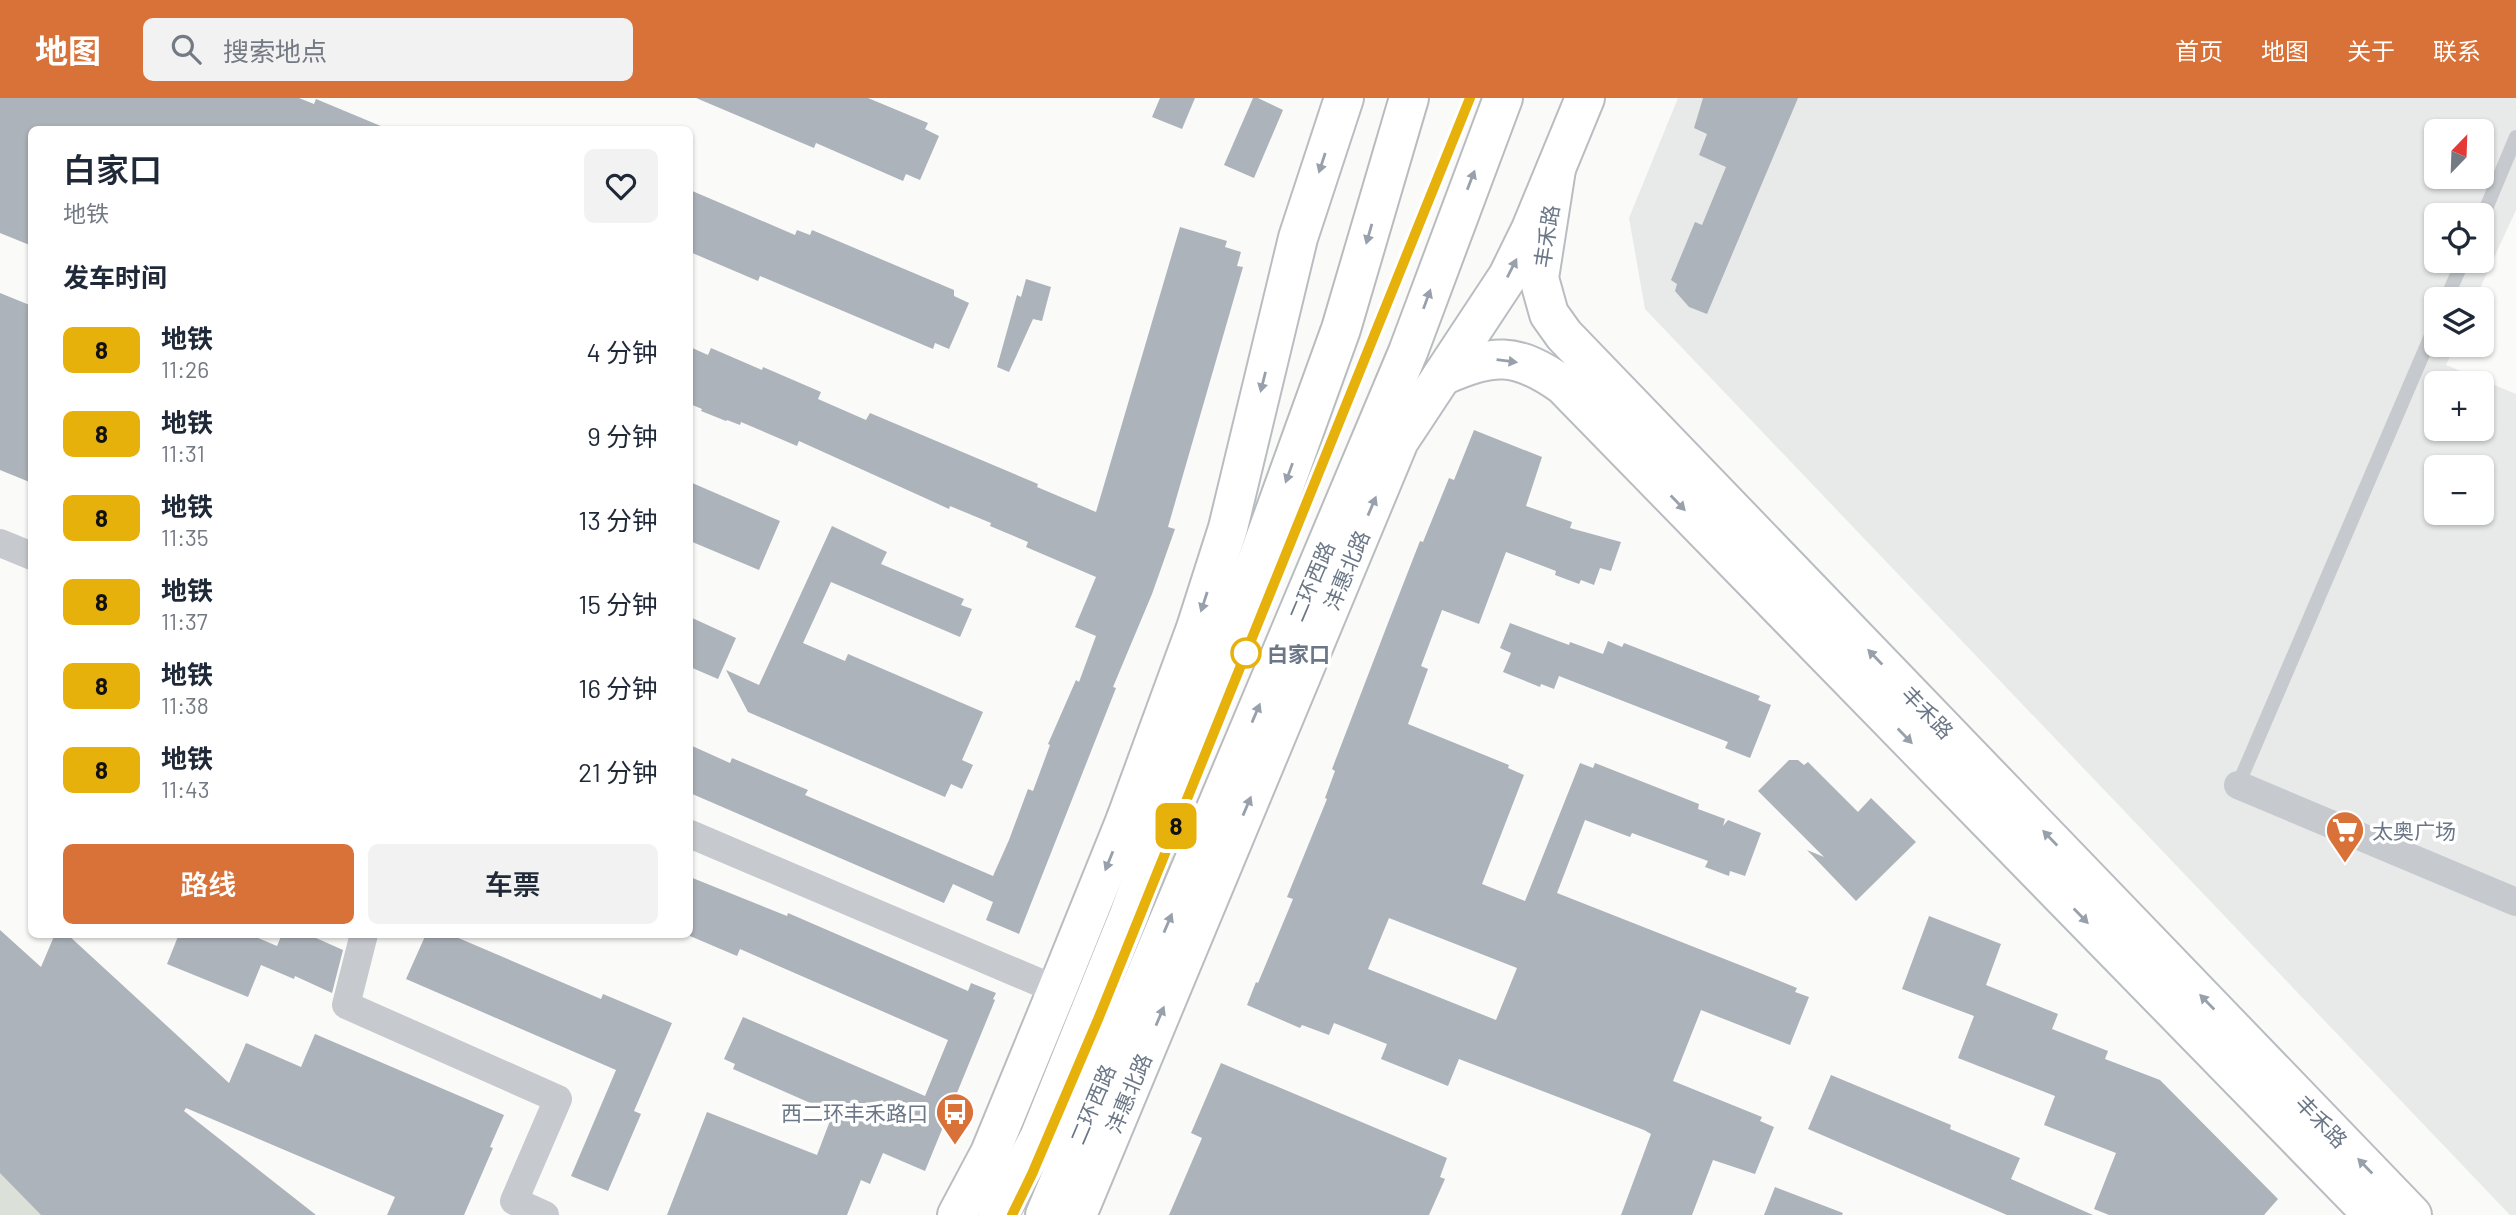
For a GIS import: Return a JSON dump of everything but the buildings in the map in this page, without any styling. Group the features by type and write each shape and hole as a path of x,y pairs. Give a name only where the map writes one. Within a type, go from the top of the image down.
{"main road":[{"path":"957,1215 990,1153 1057,989 1126,819 1196,628 1228,528 1298,238 1344,98"},
{"name":"二环西路","path":"998,1215 1039,1138 1129,915 1341,329 1409,98"},
{"name":"二环西路","path":"1056,1214 1408,352 1503,98"},
{"name":"沣惠北路","path":"1056,1214 1399,441 1507,276 1531,229 1585,98"},
{"name":"丰禾路","path":"1556,169 1539,278 1549,314 1564,335 2413,1215"},
{"path":"1399,441 1408,352"},
{"name":"丰禾路","path":"1442,376 1474,362 1501,358 1531,365 1563,385 2373,1215"},
{"path":"1126,819 1253,573"}],"street":[{"path":"0,543 28,554"},
{"path":"2238,785 2516,902"},
{"path":"693,835 1057,989"},
{"path":"363,938 346,1005 558,1099 514,1202 545,1215"}],"lane":[{"path":"2488,203 2516,137"},
{"path":"2238,785 2424,352"}],"shaded area":[{"name":"太奥广场","path":"1678,98 2516,98 2516,210 2494,258 2494,203 2424,203 2424,273 2487,273 2481,287 2424,287 2424,357 2450,357 2446,365 2460,371 2424,371 2424,441 2494,441 2494,385 2516,394 2516,1215 2510,1215 1645,309 1629,218"},
{"path":"0,1145 74,1215 0,1215"}],"metro line":[{"name":"8","path":"1012,1215 1099,1017 1470,98"}],"place":[{"name":"白家口","path":"1246,653"},
{"name":"太奥广场","path":"2345,864"},
{"name":"西二环丰禾路口","path":"955,1146"}]}
